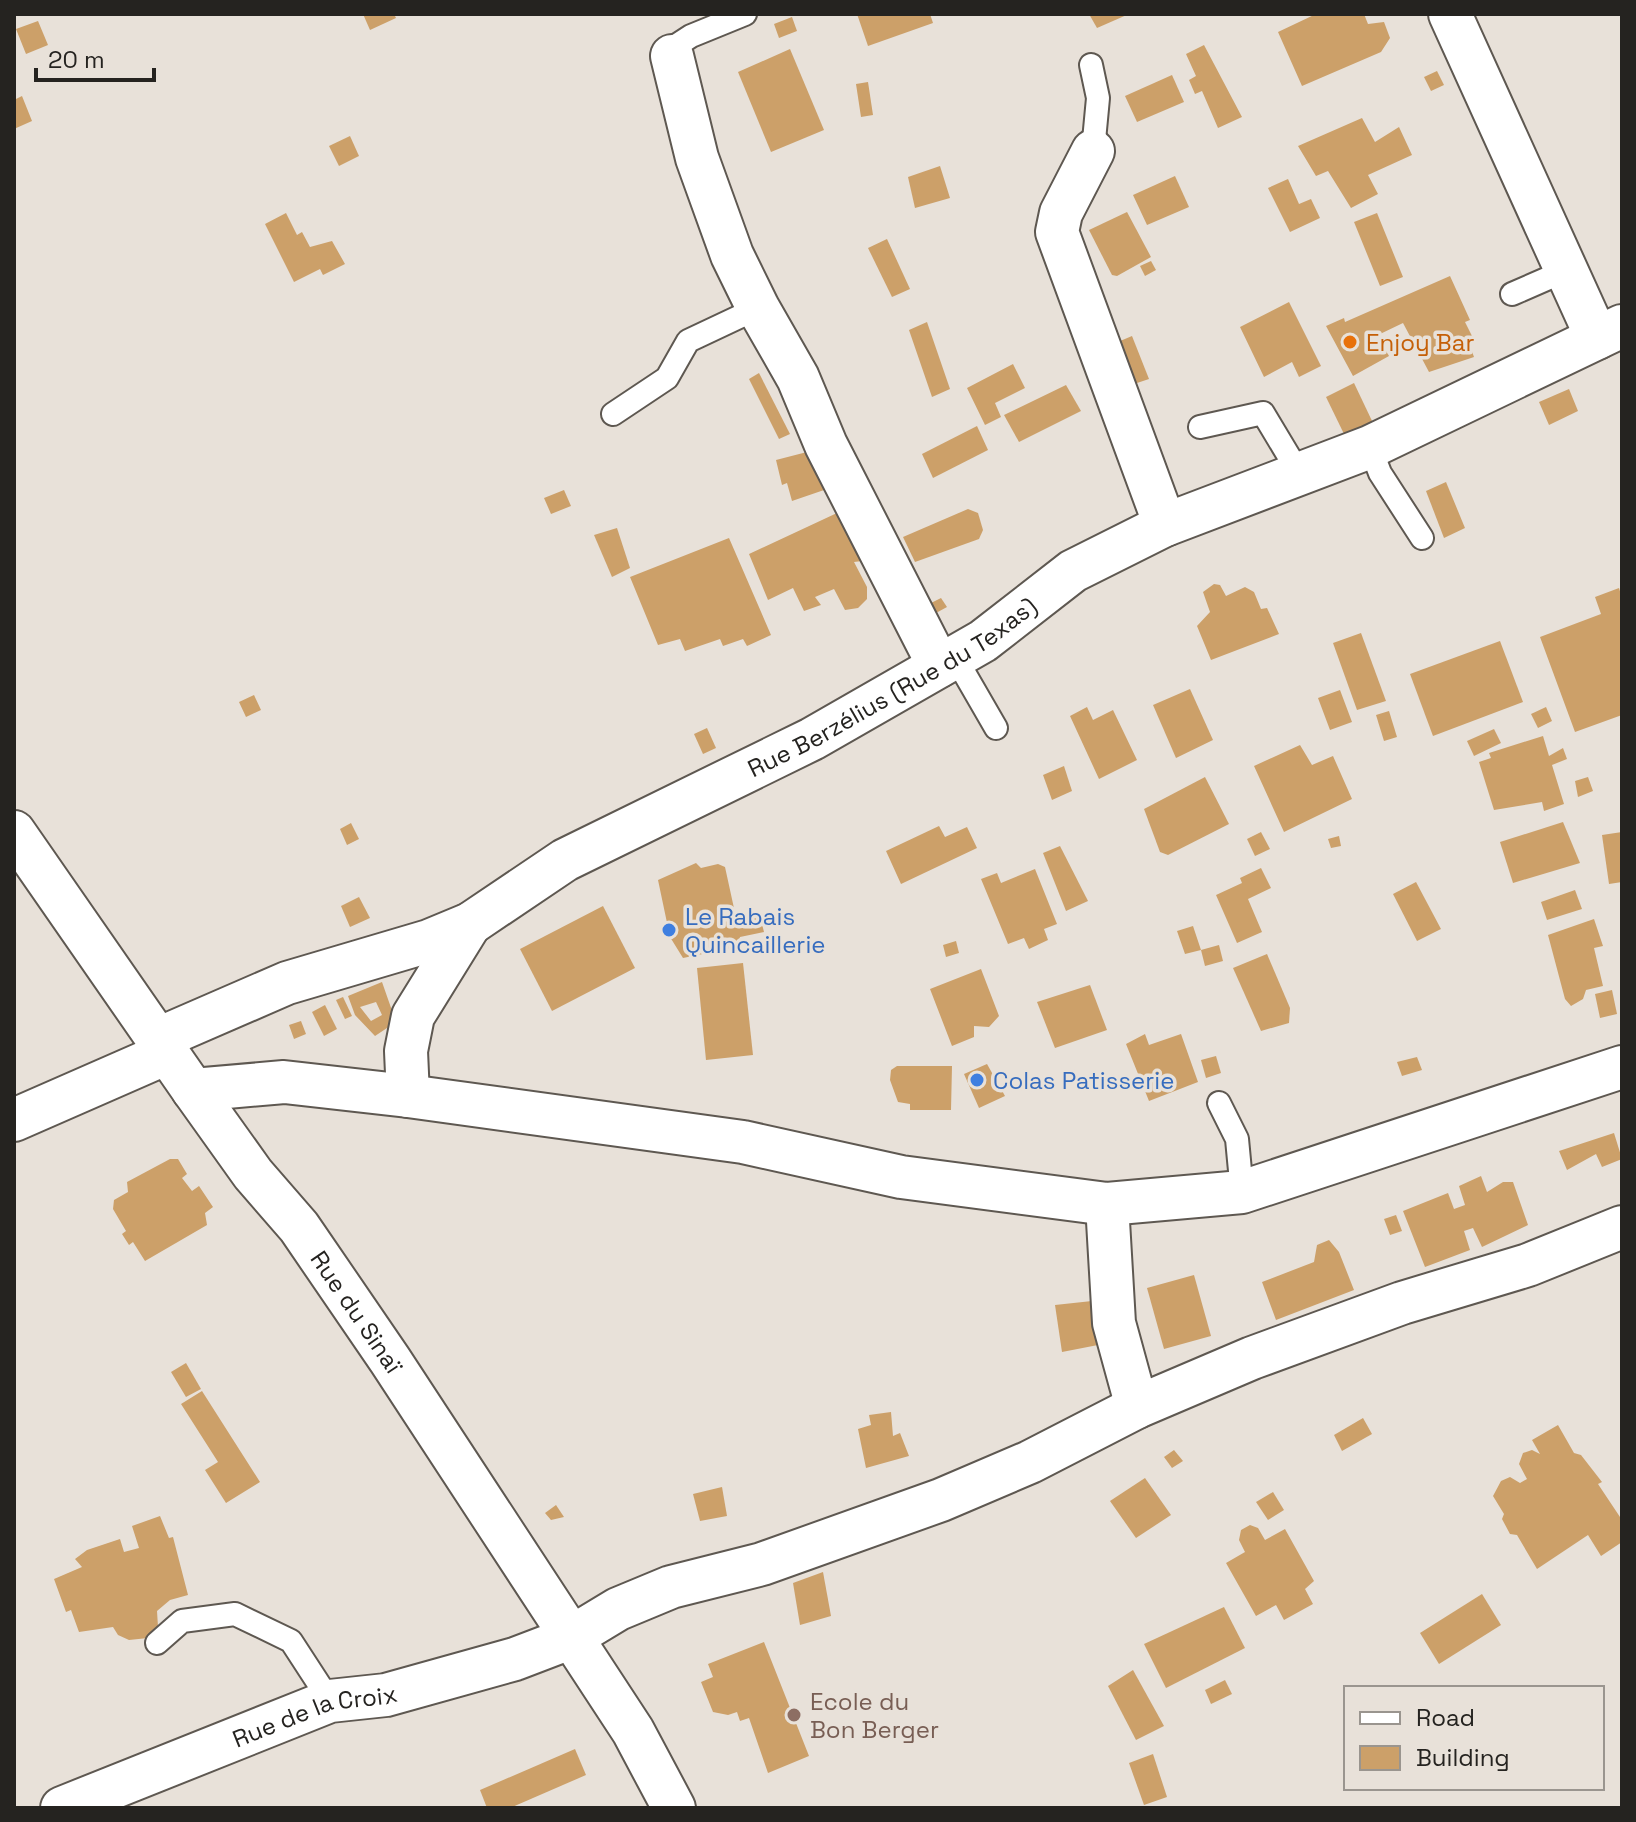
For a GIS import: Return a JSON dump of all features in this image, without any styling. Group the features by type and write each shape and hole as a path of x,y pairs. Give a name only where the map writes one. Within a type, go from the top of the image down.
{"street":[{"path":"1450,14 1567,270 1610,332"},
{"path":"672,56 697,158 732,255 798,378 826,445 947,661"},
{"path":"1093,151 1061,213 1057,232 1165,525"},
{"name":"Rue Berzélius (Rue du Texas)","path":"14,1120 287,983 429,941 470,924 565,860 771,761 983,641 1073,571 1165,525 1370,447 1610,332"},
{"name":"Rue du Sinaï","path":"14,832 253,1174 299,1227 544,1592 570,1638 633,1731 674,1808"},
{"path":"408,1096 406,1051 413,1016 470,924"},
{"path":"193,1090 284,1082 408,1096 743,1142 901,1177 1107,1204 1242,1192 1622,1067"},
{"path":"1107,1204 1114,1323 1137,1407"},
{"name":"Rue de la Croix","path":"62,1808 330,1701 386,1695 515,1659 570,1638 618,1609 671,1587 762,1564 941,1500 1030,1462 1137,1407 1252,1358 1402,1303 1528,1265 1622,1227"}],"lane":[{"path":"672,56 671,49 691,36 745,14"},
{"path":"1091,65 1098,98 1093,151"},
{"path":"1512,294 1567,270"},
{"path":"613,414 667,378 688,341 758,308"},
{"path":"1200,427 1263,413 1299,473"},
{"path":"1370,447 1380,473 1422,538"},
{"path":"947,661 996,728"},
{"path":"1219,1103 1237,1139 1242,1192"},
{"path":"157,1643 182,1621 235,1614 291,1641 330,1701"}],"building":[{"path":"363,14 394,14 396,18 370,30"},
{"path":"857,14 930,14 933,23 868,46"},
{"path":"1089,14 1129,14 1097,28"},
{"path":"1316,14 1364,14 1368,24 1384,22 1390,38 1381,52 1302,86 1278,32"},
{"path":"792,17 797,31 779,38 774,24"},
{"path":"38,21 48,45 26,54 16,29"},
{"path":"1204,45 1242,117 1218,128 1202,91 1195,94 1189,80 1196,76 1186,54"},
{"path":"790,49 824,130 771,152 738,72"},
{"path":"1437,71 1444,85 1431,91 1424,77"},
{"path":"1172,75 1184,102 1137,122 1125,96"},
{"path":"868,82 873,115 861,117 856,84"},
{"path":"22,96 32,121 14,129 14,100"},
{"path":"1362,118 1375,142 1399,127 1412,155 1368,175 1378,194 1351,208 1328,171 1316,176 1298,146"},
{"path":"350,136 359,156 339,166 329,146"},
{"path":"940,166 950,198 915,208 908,177"},
{"path":"1175,176 1189,207 1147,225 1133,195"},
{"path":"1288,179 1299,204 1311,199 1320,218 1290,232 1268,188"},
{"path":"1127,212 1151,257 1117,276 1112,275 1089,230"},
{"path":"286,213 297,235 302,232 310,247 332,241 345,264 323,275 320,269 294,282 265,224"},
{"path":"1377,213 1403,277 1380,286 1354,222"},
{"path":"887,239 910,289 892,297 868,248"},
{"path":"1151,261 1156,270 1145,276 1140,266"},
{"path":"1450,276 1470,320 1465,322 1475,342 1470,346 1474,357 1429,372 1403,323 1378,335 1389,356 1353,376 1326,326 1344,318 1345,322"},
{"path":"1289,302 1321,366 1299,377 1292,362 1264,377 1240,327"},
{"path":"927,322 950,389 932,397 909,330"},
{"path":"1132,336 1149,379 1128,386 1113,344"},
{"path":"1013,364 1025,388 995,403 1001,417 985,425 967,388"},
{"path":"759,373 790,434 779,439 749,379"},
{"path":"1354,383 1373,423 1345,436 1326,397"},
{"path":"1066,385 1081,411 1019,442 1004,415"},
{"path":"1569,389 1578,411 1549,425 1539,402"},
{"path":"977,426 988,450 933,478 922,454"},
{"path":"807,452 827,489 792,501 787,483 782,485 776,460"},
{"path":"1446,482 1465,528 1444,538 1426,491"},
{"path":"564,490 571,506 551,514 544,498"},
{"path":"968,509 978,513 983,530 979,539 915,562 903,537"},
{"path":"837,513 862,561 854,562 867,587 867,599 858,608 845,610 834,589 815,597 821,605 804,611 793,588 768,600 749,554"},
{"path":"617,528 630,568 612,577 594,535"},
{"path":"729,538 771,635 747,646 743,639 723,646 720,639 685,651 680,639 658,645 630,577"},
{"path":"1214,584 1220,585 1226,596 1245,587 1254,592 1261,609 1267,608 1279,634 1211,660 1197,626 1210,612 1203,592"},
{"path":"1619,588 1622,598 1622,715 1575,732 1540,637 1601,614 1595,597"},
{"path":"941,598 947,607 936,613 931,603"},
{"path":"1361,633 1386,701 1357,710 1333,643"},
{"path":"1500,641 1523,702 1433,736 1410,674"},
{"path":"1190,689 1213,740 1176,758 1153,705"},
{"path":"1340,690 1352,722 1330,730 1318,698"},
{"path":"254,695 261,710 246,717 239,702"},
{"path":"1087,707 1093,720 1113,710 1137,760 1099,779 1070,716"},
{"path":"1546,707 1552,721 1538,728 1531,714"},
{"path":"1389,711 1397,737 1384,741 1376,715"},
{"path":"707,728 716,748 703,754 694,734"},
{"path":"1494,729 1501,743 1474,756 1467,741"},
{"path":"1543,736 1549,756 1563,748 1567,759 1552,765 1564,804 1544,811 1542,802 1494,810 1479,762 1491,758 1489,753"},
{"path":"1300,745 1312,765 1333,756 1352,799 1284,832 1254,766"},
{"path":"1064,766 1072,791 1052,800 1043,775"},
{"path":"1205,777 1229,824 1168,855 1160,852 1144,809"},
{"path":"1588,777 1593,791 1578,797 1575,781"},
{"path":"1563,822 1580,863 1513,883 1500,842"},
{"path":"351,823 359,839 347,845 340,829"},
{"path":"939,826 945,837 967,827 977,848 901,884 886,851"},
{"path":"1261,832 1270,849 1255,856 1247,839"},
{"path":"1622,832 1622,882 1609,884 1602,835"},
{"path":"1339,836 1341,846 1331,848 1328,839"},
{"path":"1060,846 1088,901 1066,911 1043,853"},
{"path":"696,863 701,868 718,864 725,867 737,922 760,916 764,932 740,937 737,947 683,958 670,937 658,880"},
{"path":"1261,868 1271,888 1248,899 1262,932 1237,943 1216,895 1242,883 1240,878"},
{"path":"1035,869 1057,924 1044,929 1048,940 1029,949 1024,938 1008,944 981,879 997,873 1001,883"},
{"path":"1416,882 1441,929 1417,941 1393,894"},
{"path":"1575,890 1582,909 1547,920 1541,902"},
{"path":"359,897 370,918 350,927 341,906"},
{"path":"603,906 635,968 552,1011 520,949"},
{"path":"1594,919 1603,946 1594,948 1603,986 1586,990 1583,999 1571,1006 1565,999 1548,935"},
{"path":"1193,926 1201,950 1185,954 1177,931"},
{"path":"956,941 959,953 946,957 943,945"},
{"path":"1219,945 1223,961 1205,966 1201,950"},
{"path":"1267,954 1290,1008 1289,1023 1261,1031 1233,968"},
{"path":"743,963 753,1055 706,1060 697,968"},
{"path":"981,969 999,1016 989,1027 974,1026 974,1037 952,1046 930,989"},
{"path":"382,982 396,1022 375,1036 355,1015 348,996","holes":["376,1002 382,1015 371,1021 360,1007"]},
{"path":"1090,985 1107,1030 1055,1048 1037,1002"},
{"path":"1612,990 1617,1014 1600,1018 1595,994"},
{"path":"343,997 352,1016 345,1019 336,1000"},
{"path":"325,1005 337,1029 324,1036 312,1012"},
{"path":"301,1021 306,1034 294,1039 289,1025"},
{"path":"1145,1034 1149,1045 1181,1034 1198,1082 1149,1101 1126,1044"},
{"path":"1216,1056 1221,1073 1206,1078 1201,1060"},
{"path":"1417,1057 1422,1070 1402,1076 1397,1062"},
{"path":"987,1064 1005,1096 979,1108 964,1074"},
{"path":"897,1066 952,1066 951,1110 910,1110 910,1104 898,1102 890,1080 891,1070"},
{"path":"1614,1133 1622,1159 1602,1167 1596,1154 1567,1170 1559,1151"},
{"path":"170,1159 178,1159 187,1174 182,1178 192,1191 199,1186 213,1207 205,1213 207,1225 145,1261 133,1242 129,1245 122,1234 126,1231 113,1209 114,1200 128,1192 127,1182"},
{"path":"1481,1176 1487,1192 1503,1182 1513,1182 1528,1225 1482,1247 1473,1228 1464,1231 1470,1250 1425,1267 1403,1211 1448,1193 1454,1209 1465,1205 1459,1186"},
{"path":"1396,1215 1402,1231 1390,1235 1384,1219"},
{"path":"1329,1240 1339,1252 1354,1290 1276,1320 1262,1282 1314,1262 1317,1245"},
{"path":"1194,1275 1211,1336 1164,1349 1147,1288"},
{"path":"1092,1301 1098,1345 1062,1352 1055,1305"},
{"path":"186,1363 201,1389 186,1397 171,1372"},
{"path":"202,1391 260,1482 226,1503 205,1470 218,1462 181,1404"},
{"path":"891,1412 893,1436 900,1433 909,1456 866,1468 858,1429 871,1425 869,1415"},
{"path":"1363,1418 1372,1434 1342,1451 1334,1435"},
{"path":"1558,1425 1574,1453 1581,1455 1602,1482 1598,1484 1622,1520 1622,1542 1601,1556 1588,1535 1537,1569 1517,1535 1510,1534 1502,1519 1504,1514 1493,1496 1501,1481 1510,1477 1520,1483 1527,1479 1519,1464 1523,1453 1532,1450 1540,1454 1532,1440"},
{"path":"1174,1450 1183,1461 1172,1468 1164,1457"},
{"path":"1145,1478 1171,1515 1136,1538 1110,1501"},
{"path":"722,1487 727,1516 700,1521 693,1494"},
{"path":"1273,1492 1284,1510 1268,1520 1256,1502"},
{"path":"556,1505 564,1517 551,1520 545,1513"},
{"path":"160,1516 169,1538 173,1537 188,1595 170,1600 157,1611 158,1627 148,1638 129,1640 118,1635 113,1627 79,1632 71,1610 66,1612 54,1579 82,1567 75,1559 87,1550 120,1539 124,1552 139,1548 132,1526"},
{"path":"1250,1525 1258,1528 1265,1540 1285,1529 1314,1581 1305,1589 1313,1604 1284,1620 1276,1605 1256,1616 1226,1563 1245,1552 1239,1540 1241,1530"},
{"path":"823,1572 831,1616 800,1625 793,1583"},
{"path":"1482,1594 1501,1625 1439,1664 1420,1633"},
{"path":"1224,1607 1245,1648 1166,1688 1144,1644"},
{"path":"764,1642 809,1756 768,1773 749,1718 740,1721 737,1712 728,1715 713,1712 701,1682 713,1677 708,1664"},
{"path":"1133,1670 1164,1726 1136,1740 1108,1686"},
{"path":"1225,1680 1232,1694 1211,1704 1205,1690"},
{"path":"575,1749 586,1775 510,1808 487,1808 480,1790"},
{"path":"1153,1754 1167,1797 1144,1805 1129,1763"}],"place":[{"name":"Enjoy Bar","path":"1350,342"},
{"name":"Le Rabais Quincaillerie","path":"669,930"},
{"name":"Colas Patisserie","path":"977,1080"},
{"name":"Ecole du Bon Berger","path":"794,1715"}]}
